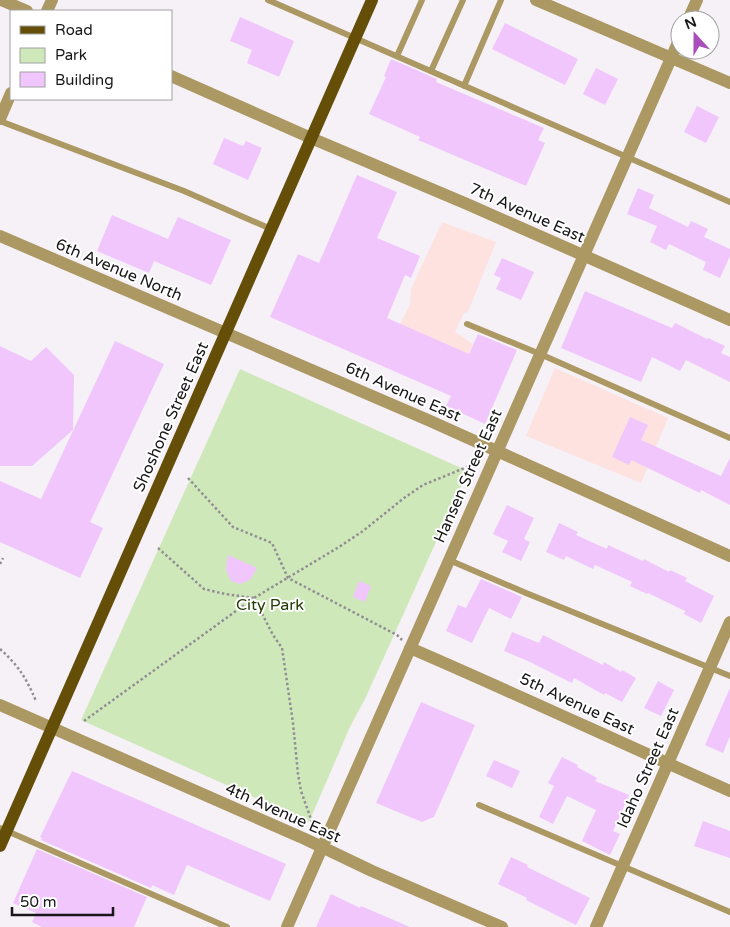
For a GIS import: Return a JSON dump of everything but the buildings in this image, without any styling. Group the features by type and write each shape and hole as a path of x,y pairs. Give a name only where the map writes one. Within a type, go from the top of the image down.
{"main road":[{"name":"Shoshone Street East","path":"0,846 3,829 52,728 372,0"}],"street":[{"path":"1,0 26,10"},
{"path":"536,0 670,58"},
{"name":"Hansen Street East","path":"287,927 670,58"},
{"path":"675,60 730,83"},
{"name":"7th Avenue East","path":"172,76 730,320"},
{"path":"0,120 10,96"},
{"name":"6th Avenue North","path":"0,236 226,332"},
{"name":"6th Avenue East","path":"226,332 428,420 730,556"},
{"name":"Idaho Street East","path":"596,927 730,622"},
{"name":"5th Avenue East","path":"410,648 513,692 730,791"},
{"name":"4th Avenue East","path":"0,705 502,927"}],"lane":[{"path":"268,0 730,202"},
{"path":"397,56 422,0"},
{"path":"431,71 463,0"},
{"path":"464,86 501,0"},
{"path":"0,120 184,191 271,228"},
{"path":"467,324 540,354 730,438"},
{"path":"449,560 730,676"},
{"path":"479,805 640,872 730,912"},
{"path":"3,829 227,927"}],"path":[{"path":"84,721 254,598 363,531 423,485 466,467"},
{"path":"188,478 233,527 272,543 288,578 397,636 410,648"},
{"path":"158,548 204,589 254,598"},
{"path":"0,564 3,558"},
{"path":"254,598 273,635 282,648 298,774 301,791 312,822"},
{"path":"0,649 12,659 26,679 36,701"}],"shaded area":[{"path":"442,222 496,242 468,312 464,313 455,332 473,344 453,390 399,326 410,305 411,289"},
{"path":"555,368 668,418 641,483 526,436"}],"green space":[{"name":"City Park","path":"240,369 468,471 366,697 350,727 309,822 81,720"}]}
